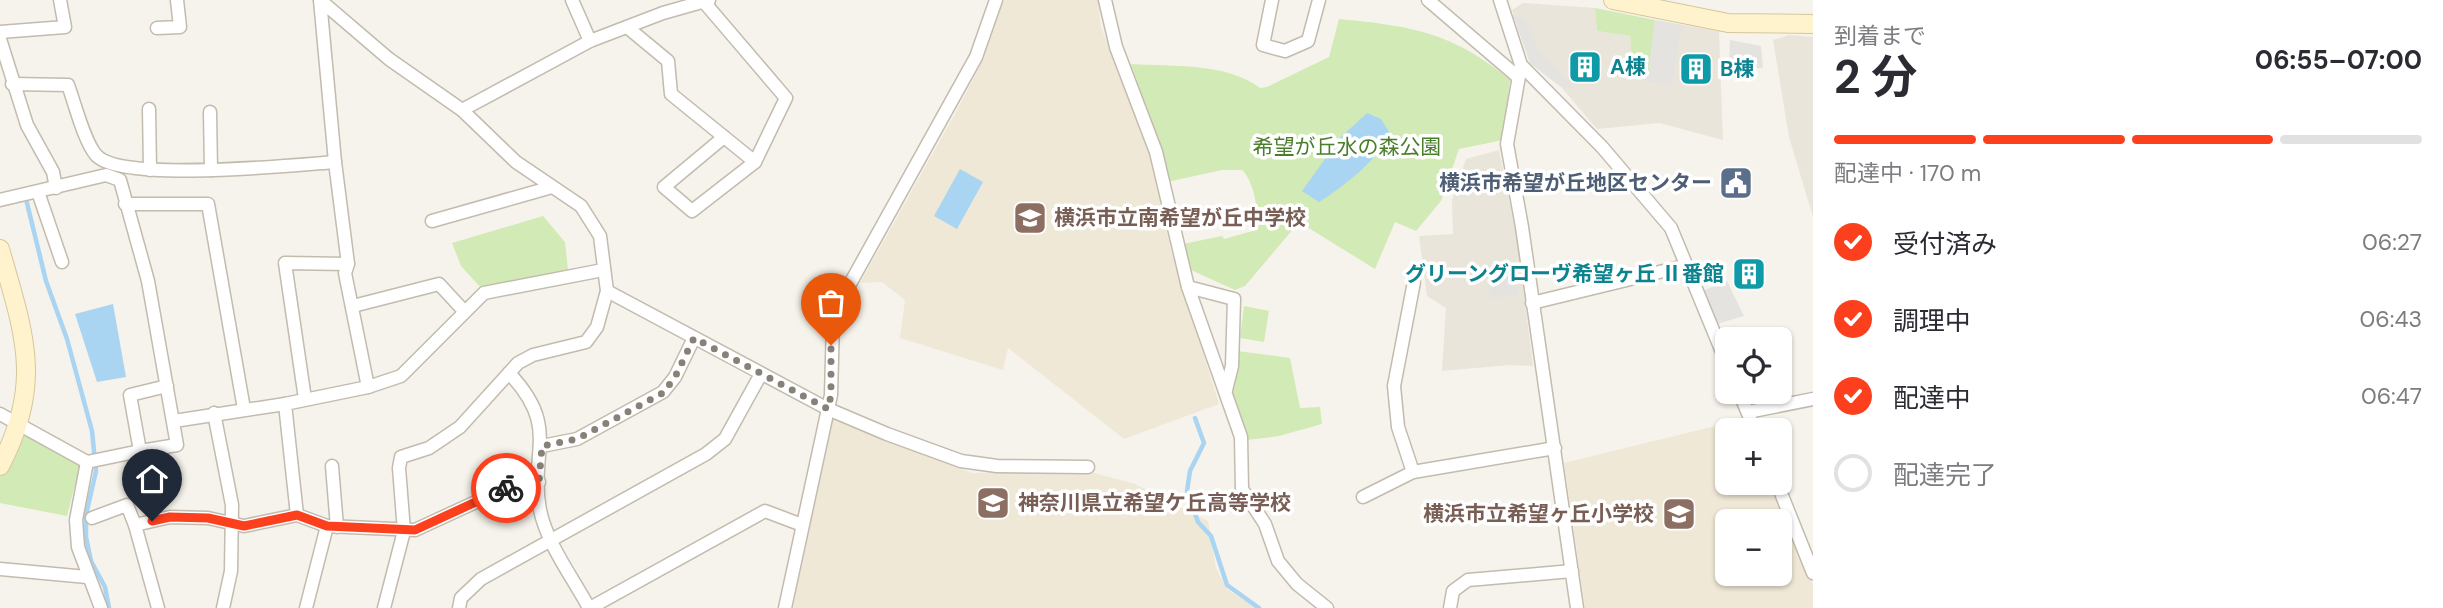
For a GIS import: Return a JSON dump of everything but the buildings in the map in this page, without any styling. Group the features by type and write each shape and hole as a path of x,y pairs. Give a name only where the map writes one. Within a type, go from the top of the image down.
{"street":[{"path":"0,32 65,27 60,0"},
{"path":"158,28 180,27 177,0"},
{"path":"320,0 389,59 462,110 516,162 581,206 594,222 600,236 607,291 597,327 586,342 533,355 518,363 460,427 429,449 401,457 399,468 404,531 384,608"},
{"path":"320,0 335,162 348,264 345,273 368,387"},
{"path":"572,0 590,41"},
{"path":"785,608 828,409 833,321 841,300 976,57 996,0"},
{"path":"1105,0 1116,47 1156,152 1188,287 1241,437 1242,489 1265,524 1278,561 1297,584 1327,608"},
{"path":"1272,0 1263,45 1285,51 1308,41 1320,0"},
{"path":"1428,0 1520,71 1583,127 1653,205 1671,228 1715,336"},
{"path":"1500,0 1520,71 1507,144 1555,448 1577,608"},
{"path":"1613,0 1728,23 1813,23"},
{"path":"462,110 590,41 663,13 707,1 786,98 755,162 692,211 664,187 724,137"},
{"path":"627,27 667,61 671,94 755,162"},
{"path":"0,39 27,125 53,172 56,188"},
{"path":"12,84 68,85 96,156 107,163 150,170 211,170 335,162"},
{"path":"149,109 150,170"},
{"path":"210,112 211,170"},
{"path":"0,201 106,175 120,180 148,281 177,445 87,462 0,414"},
{"path":"432,221 552,187"},
{"path":"38,192 62,262"},
{"path":"125,204 208,204 244,410"},
{"path":"0,248 21,321 26,362 25,404 0,466"},
{"path":"305,399 285,263 348,264"},
{"path":"1532,303 1684,265"},
{"path":"174,421 285,404 368,387 401,376 484,293 603,270"},
{"path":"1413,472 1398,427 1394,386 1415,282"},
{"path":"353,306 439,284 464,311"},
{"path":"1188,287 1234,299 1231,366 1225,392"},
{"path":"607,291 828,409 961,461 997,466 1088,467"},
{"path":"542,446 577,439 663,393 675,377 694,338"},
{"path":"509,373 526,391 534,405 542,446 539,482 541,513 589,608 765,511 802,525"},
{"path":"458,608 461,598 481,579 706,454 725,439 761,374"},
{"path":"140,451 130,395 167,386"},
{"path":"1748,412 1813,398"},
{"path":"285,404 297,515"},
{"path":"1744,404 1750,418"},
{"path":"214,413 232,505 231,571 223,608"},
{"path":"1363,498 1413,472 1555,448"},
{"path":"87,462 76,520 78,547 87,577 94,586 101,608"},
{"path":"306,608 332,526 332,466"},
{"path":"135,525 170,517 208,518 244,526 297,515 332,526 415,530 517,483 539,482"},
{"path":"1782,495 1813,573"},
{"path":"92,518 127,505 158,608"},
{"path":"0,569 87,577"},
{"path":"1450,608 1453,591 1468,580 1572,571"}],"shaded area":[{"name":"横浜市立南希望が丘中学校","path":"1004,0 1098,0 1101,27 1149,153 1171,250 1219,404 1124,439 1008,348 1003,370 900,338 905,300 882,282 860,283 983,60"},
{"path":"1523,3 1595,8 1597,31 1630,36 1633,70 1649,70 1655,20 1719,31 1723,140 1659,123 1597,129 1561,87 1530,63 1512,10"},
{"path":"1513,15 1526,20 1538,47 1574,89 1561,87 1530,63"},
{"path":"1655,20 1682,25 1672,85 1642,81 1643,70 1649,70"},
{"path":"1789,35 1813,37 1813,217 1789,137 1773,40"},
{"path":"1730,40 1761,46 1763,68 1729,69"},
{"path":"1499,150 1517,239 1533,366 1510,365 1442,371 1446,308 1427,296 1419,236 1453,234 1452,200 1466,159"},
{"path":"1509,269 1511,282 1517,281 1519,294 1490,299 1486,273"},
{"path":"1727,281 1744,316 1717,324 1702,291"},
{"name":"神奈川県立希望ケ丘高等学校","path":"833,417 972,473 1087,471 1135,484 1208,521 1216,568 1227,589 1256,608 793,608"},
{"name":"横浜市立希望ヶ丘小学校","path":"1715,426 1715,495 1778,495 1783,509 1715,509 1715,586 1792,586 1792,531 1813,585 1813,608 1585,608 1564,463"}],"green space":[{"path":"1595,8 1655,20 1649,70 1633,70 1630,36 1597,31"},
{"name":"希望が丘水の森公園","path":"1339,19 1430,34 1450,41 1489,64 1510,80 1503,140 1459,149 1441,201 1416,231 1395,222 1375,269 1299,222 1245,286 1235,290 1191,270 1183,244 1222,236 1224,239 1256,230 1257,215 1253,190 1242,170 1222,170 1167,182 1155,133 1131,64 1198,67 1231,74 1260,88 1267,87 1329,57"},
{"path":"543,216 565,242 568,270 481,288 461,266 452,243"},
{"path":"1244,306 1269,311 1264,342 1240,338"},
{"path":"1237,351 1290,358 1300,408 1320,407 1322,424 1279,436 1247,440 1229,383"},
{"path":"20,431 80,465 67,516 0,503 0,475"}],"water":[{"path":"1367,113 1381,119 1391,135 1376,155 1349,181 1319,202 1302,191 1341,137"},
{"path":"960,169 983,182 957,229 934,216"},
{"path":"113,304 126,377 97,382 75,314"}],"waterway":[{"path":"26,199 46,281 67,339 92,431 96,471 86,515 86,537 91,561 105,587 109,608"},
{"path":"1195,418 1204,443 1190,471 1187,491 1198,522 1211,536 1227,585 1259,608"}],"way so far":[{"path":"506,488 517,483 539,482 542,446 577,439 663,393 675,377 694,338 828,409 831,395 831,345"}],"place":[{"name":"A棟","path":"1585,67"},
{"name":"B棟","path":"1696,69"},
{"name":"横浜市希望が丘地区センター","path":"1736,183"},
{"name":"横浜市立南希望が丘中学校","path":"1030,218"},
{"name":"グリーングローヴ希望ヶ丘 Ⅱ番館","path":"1749,274"},
{"name":"神奈川県立希望ケ丘高等学校","path":"993,503"},
{"name":"横浜市立希望ヶ丘小学校","path":"1679,514"}],"route":[{"path":"152,521 170,517 208,518 244,526 297,515 327,526 415,530 506,488"}]}
